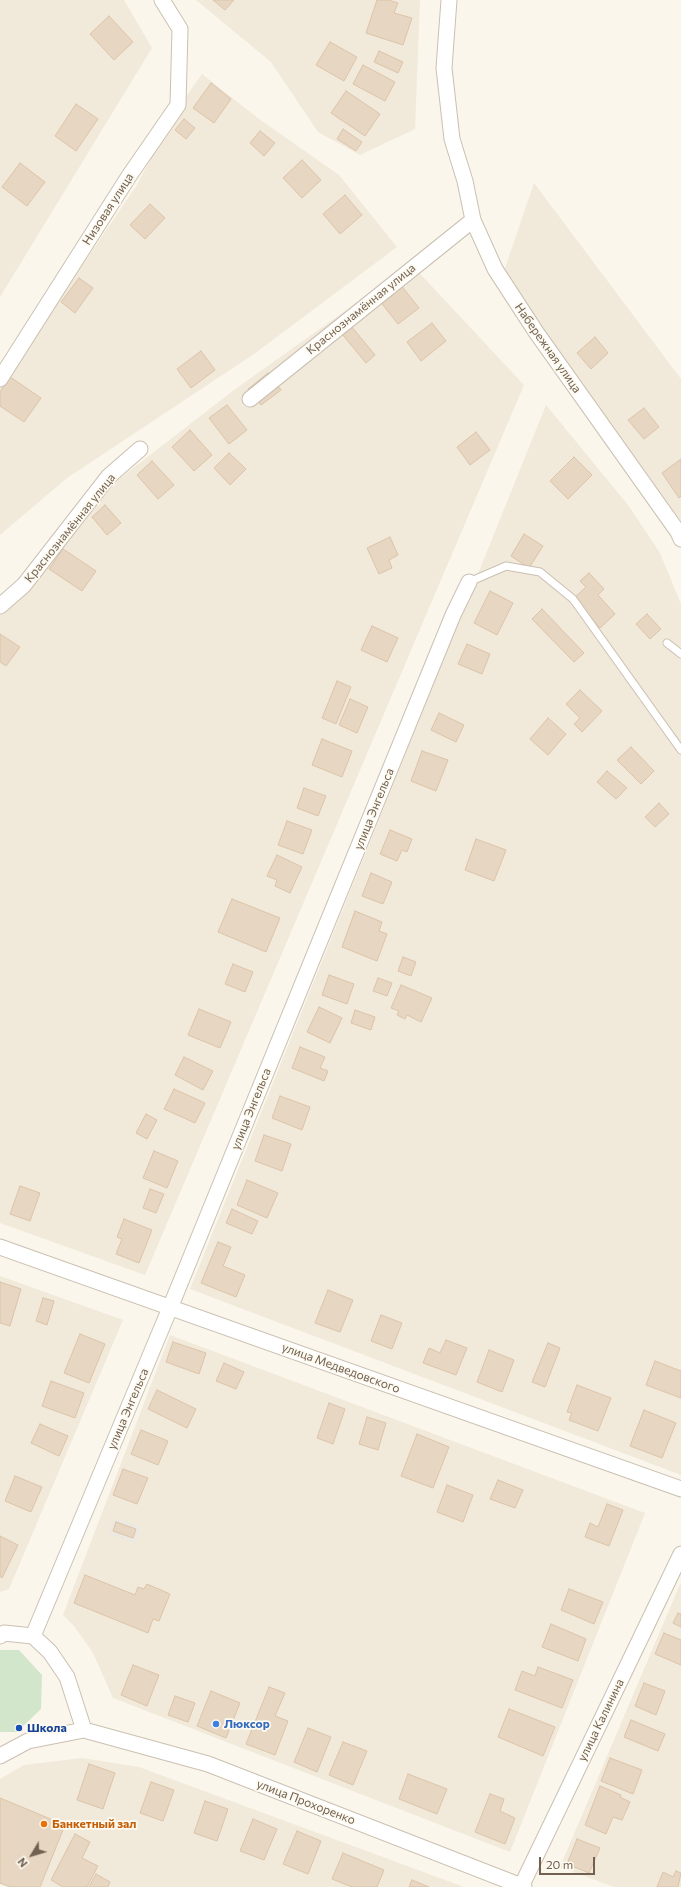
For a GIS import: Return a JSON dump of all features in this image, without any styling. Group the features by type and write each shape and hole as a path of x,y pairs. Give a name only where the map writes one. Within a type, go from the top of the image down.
{"street":[{"name":"Низовая улица","path":"0,379 129,176 178,105 180,29 162,0"},
{"name":"Набережная улица","path":"448,0 444,68 452,139 463,175 473,220 495,269 536,332 678,532 681,539"},
{"name":"Краснознамённая улица","path":"250,398 473,220"},
{"name":"Краснознамённая улица","path":"0,606 24,585 108,477 140,449"},
{"name":"улица Энгельса","path":"33,1636 170,1308 453,615 469,582"},
{"name":"улица Медведовского","path":"0,1247 681,1489"},
{"name":"улица Калинина","path":"522,1887 681,1554"},
{"path":"0,1636 4,1633 33,1636 50,1652 67,1676 84,1730"},
{"name":"улица Прохоренко","path":"0,1756 28,1741 84,1730 208,1764 522,1887"}],"lane":[{"path":"469,582 506,566 540,572 573,599 681,750"},
{"path":"667,643 681,654"}],"shaded area":[{"path":"0,0 124,0 152,48 0,297"},
{"path":"196,0 420,0 415,129 360,155 318,132 271,62"},
{"path":"202,74 259,119 339,175 397,247 254,354 67,478 0,535 0,386 137,185 174,114"},
{"path":"534,183 681,379 681,521 516,305 502,277"},
{"path":"411,264 524,385 145,1275 0,1223 0,601 114,483 234,390"},
{"path":"546,405 628,505 660,553 681,604 681,1475 190,1289"},
{"path":"0,1276 123,1320 9,1589 0,1592"},
{"path":"170,1335 645,1513 510,1852 113,1698 93,1653 74,1626 63,1615"},
{"path":"115,1518 141,1527 135,1543 109,1534"},
{"path":"681,1582 681,1887 614,1887 560,1867"},
{"path":"82,1758 139,1767 464,1887 8,1887 0,1884 0,1779 24,1765"}],"green space":[{"path":"0,1650 19,1650 42,1675 41,1709 17,1732 0,1732"}],"building":[{"path":"213,0 234,0 225,10"},
{"path":"377,0 388,0 398,3 394,13 412,18 403,45 366,33"},
{"path":"109,16 133,42 114,60 90,34"},
{"path":"330,42 357,57 344,81 316,65"},
{"path":"379,51 403,62 398,73 374,62"},
{"path":"363,65 395,82 385,101 353,84"},
{"path":"211,83 231,99 214,123 193,108"},
{"path":"346,91 380,114 365,136 331,113"},
{"path":"76,104 98,119 76,151 55,136"},
{"path":"184,119 195,128 186,139 175,130"},
{"path":"343,129 362,142 356,151 337,139"},
{"path":"260,131 275,143 264,156 250,143"},
{"path":"302,160 321,180 302,198 283,178"},
{"path":"20,163 45,182 27,206 2,187"},
{"path":"345,195 362,215 340,234 323,214"},
{"path":"150,204 165,218 145,239 130,225"},
{"path":"79,278 93,288 75,313 61,302"},
{"path":"400,284 419,308 398,324 379,300"},
{"path":"346,320 375,355 366,363 337,328"},
{"path":"432,323 446,341 421,361 407,342"},
{"path":"595,337 608,353 591,369 577,353"},
{"path":"201,351 215,370 191,388 177,369"},
{"path":"268,373 281,390 261,405 248,389"},
{"path":"10,377 41,398 24,422 0,406 0,392"},
{"path":"227,405 247,430 229,444 209,418"},
{"path":"644,408 659,427 644,439 628,420"},
{"path":"190,430 212,455 194,471 172,447"},
{"path":"476,432 490,450 470,465 457,447"},
{"path":"229,453 246,469 230,485 214,468"},
{"path":"574,457 592,475 568,499 550,481"},
{"path":"681,459 681,496 679,498 662,473"},
{"path":"152,461 174,485 158,499 137,475"},
{"path":"105,505 121,523 107,535 92,517"},
{"path":"524,534 543,546 529,568 511,556"},
{"path":"390,537 398,555 389,560 392,568 379,574 367,548"},
{"path":"63,549 96,571 82,591 49,569"},
{"path":"589,573 604,589 598,595 615,614 600,628 573,599 586,587 580,581"},
{"path":"490,591 513,603 497,635 474,623"},
{"path":"542,609 584,653 574,662 532,619"},
{"path":"647,614 661,629 650,639 636,624"},
{"path":"372,626 398,638 387,662 361,650"},
{"path":"0,634 20,647 6,666 0,662"},
{"path":"467,644 490,654 482,674 458,664"},
{"path":"337,681 351,687 336,724 322,718"},
{"path":"580,690 602,711 582,732 574,724 580,718 566,704"},
{"path":"350,699 368,707 357,733 339,725"},
{"path":"439,713 464,725 456,742 431,730"},
{"path":"548,718 566,734 548,755 530,739"},
{"path":"322,739 352,751 342,777 312,765"},
{"path":"631,747 654,771 641,784 617,760"},
{"path":"422,751 448,760 436,791 411,781"},
{"path":"607,771 627,788 616,799 597,782"},
{"path":"304,788 326,796 318,816 297,808"},
{"path":"659,803 669,814 655,827 645,817"},
{"path":"287,821 312,830 303,854 278,845"},
{"path":"390,830 412,839 407,852 402,850 397,861 380,854"},
{"path":"476,839 506,850 494,881 465,870"},
{"path":"277,855 302,867 290,893 275,886 277,880 267,876"},
{"path":"371,873 392,882 383,904 362,896"},
{"path":"232,899 280,918 266,952 218,932"},
{"path":"355,911 382,922 379,931 387,934 377,961 342,947"},
{"path":"403,957 416,962 411,976 398,971"},
{"path":"233,964 253,972 245,992 225,984"},
{"path":"329,975 354,984 347,1004 322,995"},
{"path":"378,978 392,983 387,996 373,991"},
{"path":"401,985 432,998 421,1022 407,1015 405,1019 397,1015 399,1011 391,1008"},
{"path":"319,1007 342,1018 330,1043 307,1032"},
{"path":"199,1009 231,1022 220,1048 188,1035"},
{"path":"355,1010 375,1017 371,1030 351,1023"},
{"path":"300,1047 325,1057 320,1068 328,1071 324,1081 292,1068"},
{"path":"184,1057 213,1071 203,1090 175,1075"},
{"path":"174,1089 205,1103 195,1123 164,1109"},
{"path":"280,1096 310,1107 302,1130 272,1118"},
{"path":"146,1114 157,1120 147,1139 136,1133"},
{"path":"264,1135 291,1144 282,1171 255,1161"},
{"path":"154,1151 178,1161 167,1188 143,1178"},
{"path":"247,1180 278,1193 267,1218 237,1205"},
{"path":"20,1186 40,1193 30,1221 10,1214"},
{"path":"150,1189 164,1194 156,1213 143,1208"},
{"path":"232,1209 258,1221 252,1234 226,1223"},
{"path":"124,1219 152,1230 139,1263 116,1254 122,1239 117,1237"},
{"path":"218,1242 231,1247 223,1266 245,1275 236,1297 201,1283"},
{"path":"0,1282 21,1289 10,1326 0,1323"},
{"path":"328,1290 353,1300 340,1332 315,1323"},
{"path":"43,1298 54,1301 47,1325 36,1321"},
{"path":"381,1315 402,1323 392,1349 371,1341"},
{"path":"80,1334 105,1344 89,1383 64,1373"},
{"path":"446,1340 467,1348 456,1375 423,1363 429,1348 440,1353"},
{"path":"173,1342 206,1353 199,1374 166,1362"},
{"path":"548,1343 560,1348 545,1387 532,1382"},
{"path":"489,1350 514,1360 502,1392 477,1382"},
{"path":"655,1361 681,1371 681,1398 646,1385"},
{"path":"224,1363 244,1372 236,1389 216,1381"},
{"path":"51,1381 84,1393 75,1418 42,1406"},
{"path":"577,1385 611,1398 598,1431 569,1420 572,1413 567,1412"},
{"path":"157,1390 196,1409 187,1428 148,1409"},
{"path":"329,1403 345,1409 333,1444 317,1438"},
{"path":"644,1410 676,1423 662,1458 630,1446"},
{"path":"367,1417 386,1423 378,1450 359,1444"},
{"path":"40,1424 68,1436 59,1456 31,1443"},
{"path":"141,1430 168,1441 158,1465 131,1454"},
{"path":"417,1434 449,1447 433,1488 401,1476"},
{"path":"123,1469 148,1478 137,1504 113,1495"},
{"path":"15,1476 42,1487 31,1512 5,1501"},
{"path":"498,1480 523,1490 515,1508 490,1499"},
{"path":"447,1485 473,1495 463,1522 437,1512"},
{"path":"607,1504 623,1510 609,1546 585,1537 590,1523 598,1527"},
{"path":"116,1522 136,1529 133,1538 113,1531"},
{"path":"0,1536 18,1545 2,1578 0,1576"},
{"path":"85,1575 135,1595 138,1587 144,1589 147,1584 170,1594 159,1621 153,1619 148,1633 74,1603"},
{"path":"569,1589 603,1602 594,1624 561,1610"},
{"path":"678,1613 681,1614 681,1627 673,1623"},
{"path":"551,1624 586,1639 578,1661 542,1647"},
{"path":"664,1633 681,1640 681,1665 655,1654"},
{"path":"133,1665 159,1675 147,1706 121,1695"},
{"path":"538,1667 573,1680 562,1708 515,1690 522,1671 535,1676"},
{"path":"644,1683 665,1691 656,1715 635,1706"},
{"path":"269,1687 285,1693 275,1716 288,1721 275,1755 246,1744"},
{"path":"211,1691 240,1703 226,1738 197,1726"},
{"path":"175,1696 195,1703 188,1722 168,1715"},
{"path":"509,1709 555,1727 543,1756 498,1737"},
{"path":"631,1720 665,1734 658,1751 624,1737"},
{"path":"308,1728 331,1737 317,1772 294,1762"},
{"path":"343,1742 367,1751 353,1785 329,1775"},
{"path":"610,1758 642,1770 633,1794 601,1781"},
{"path":"89,1764 115,1773 103,1809 77,1800"},
{"path":"408,1774 447,1789 437,1814 399,1799"},
{"path":"151,1782 174,1790 163,1821 140,1813"},
{"path":"600,1786 621,1795 620,1797 630,1802 622,1820 613,1817 606,1834 585,1825"},
{"path":"490,1794 504,1799 500,1811 515,1818 505,1844 475,1832"},
{"path":"0,1798 65,1825 40,1887 10,1887 0,1883"},
{"path":"205,1801 228,1809 217,1841 194,1833"},
{"path":"253,1819 277,1829 264,1860 240,1851"},
{"path":"297,1831 321,1841 308,1874 283,1864"},
{"path":"75,1834 90,1842 82,1858 98,1866 87,1887 63,1887 51,1880"},
{"path":"577,1839 600,1848 589,1873 567,1864"},
{"path":"343,1853 384,1870 377,1887 352,1887 332,1879"},
{"path":"676,1871 681,1873 678,1887 657,1887 663,1872 673,1877"},
{"path":"96,1874 110,1882 108,1887 89,1887"},
{"path":"412,1880 429,1887 409,1887"}],"place":[{"name":"Люксор","path":"216,1724"},
{"name":"Школа","path":"19,1728"},
{"name":"Банкетный зал","path":"44,1824"}]}
